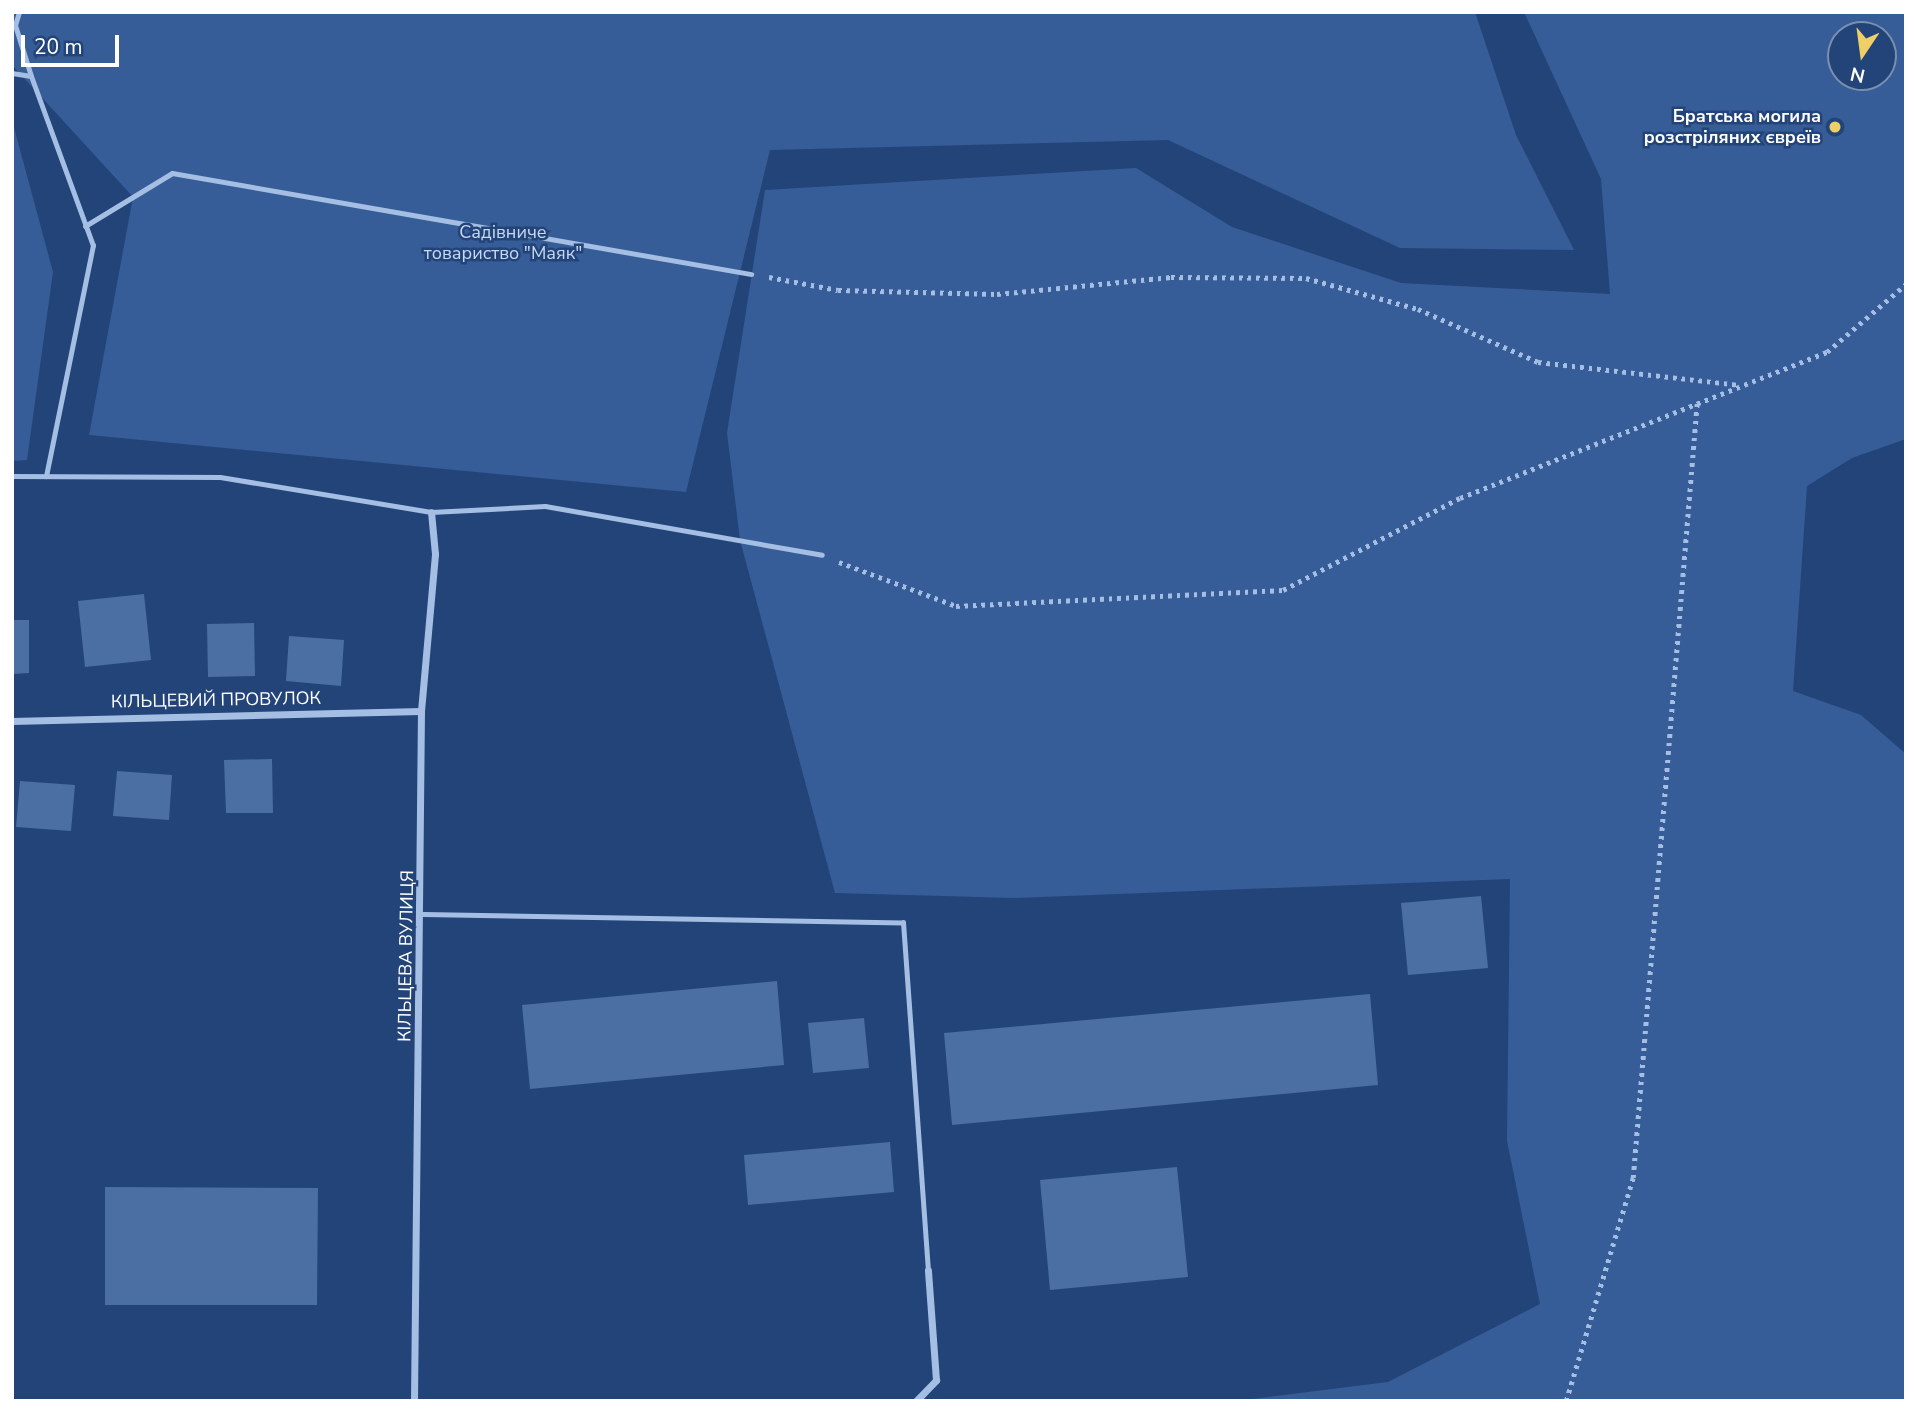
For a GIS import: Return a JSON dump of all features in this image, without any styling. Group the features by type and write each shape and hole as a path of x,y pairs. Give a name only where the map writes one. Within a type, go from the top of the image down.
{"street":[{"name":"КІЛЬЦЕВА ВУЛИЦЯ","path":"414,1401 423,914 421,711 435,554 431,512"},
{"name":"КІЛЬЦЕВИЙ ПРОВУЛОК","path":"12,721 421,711"},
{"path":"916,1401 936,1380 928,1270"}],"lane":[{"path":"19,12 15,25 31,76 93,245 46,476"},
{"path":"12,73 31,76"},
{"path":"85,226 172,173 751,274"},
{"path":"12,476 220,477 431,512 545,506 822,555"},
{"path":"423,914 903,922 928,1270"}],"path":[{"path":"751,274 838,290 997,294 1171,277 1306,278 1418,309 1538,362 1743,385"},
{"path":"822,555 956,606 1283,590 1460,498 1827,352 1906,284"},
{"path":"1566,1401 1633,1178 1697,403"}],"green space":[{"name":"Садівниче товариство \"Маяк\"","path":"12,12 1475,12 1516,135 1574,250 1400,248 1168,140 770,150 686,492 89,435 133,197 12,65"},
{"path":"1524,12 1906,12 1906,439 1852,458 1807,486 1793,691 1861,715 1906,754 1906,1401 1237,1401 1388,1382 1540,1304 1507,1141 1510,879 1014,898 835,893 740,540 727,433 765,190 1136,168 1232,227 1401,283 1610,294 1601,179"},
{"path":"12,120 53,272 27,460 12,461"}],"building":[{"path":"144,594 151,660 85,667 78,601"},
{"path":"12,620 29,620 29,673 12,674"},
{"path":"254,623 255,676 208,677 207,624"},
{"path":"289,636 344,640 341,686 286,681"},
{"path":"272,759 273,813 226,813 224,760"},
{"path":"117,771 172,775 169,820 113,816"},
{"path":"20,781 75,785 71,831 16,827"},
{"path":"1481,896 1488,968 1408,975 1401,903"},
{"path":"777,981 784,1065 530,1089 522,1005"},
{"path":"1370,994 1378,1085 952,1125 944,1033"},
{"path":"864,1018 869,1068 813,1073 808,1023"},
{"path":"890,1142 894,1192 748,1205 744,1155"},
{"path":"1177,1167 1188,1277 1050,1290 1040,1180"},
{"path":"105,1187 318,1188 317,1305 105,1305"}],"place":[{"name":"Братська могила розстріляних євреїв","path":"1835,127"}]}
